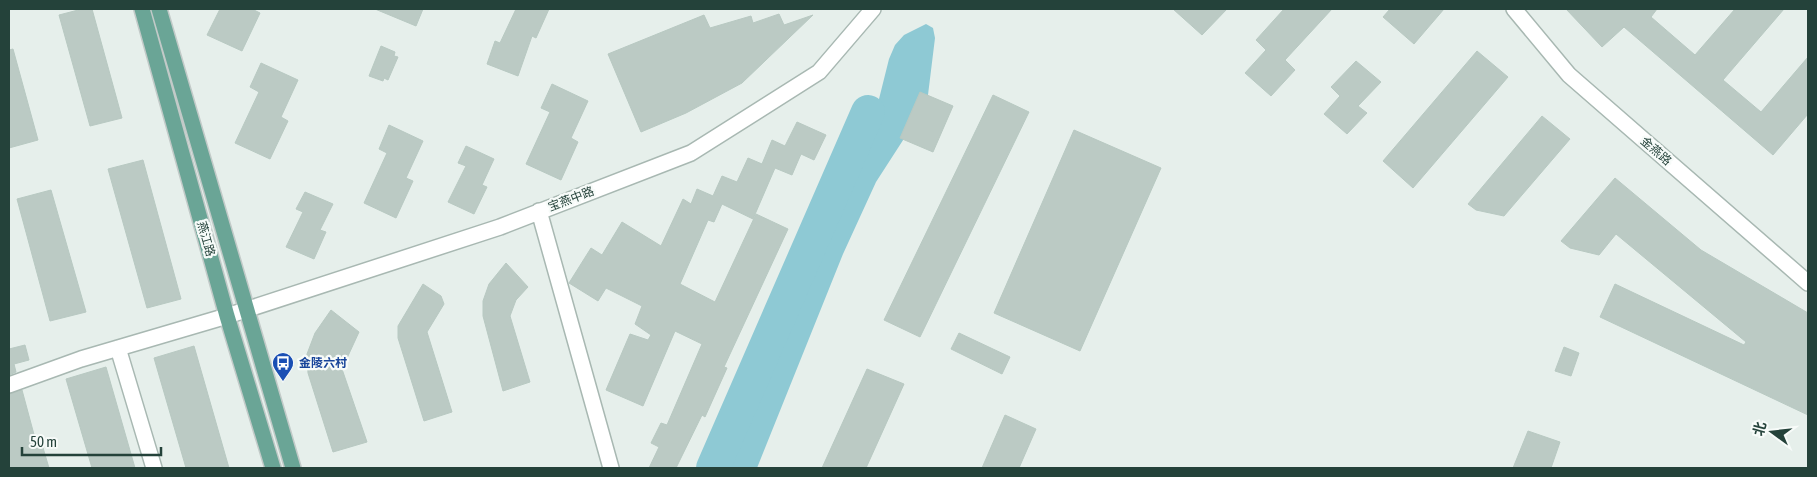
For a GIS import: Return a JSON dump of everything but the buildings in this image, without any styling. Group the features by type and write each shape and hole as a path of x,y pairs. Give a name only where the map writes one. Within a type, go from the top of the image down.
{"main road":[{"name":"燕江路","path":"142,9 228,316 273,468"},
{"path":"159,9 293,468"}],"street":[{"name":"宝燕中路","path":"9,385 81,359 228,316 500,227 691,154 819,72 873,9"},
{"name":"金燕路","path":"1514,9 1569,75 1808,283"},
{"path":"539,211 611,468"},
{"path":"118,348 154,468"}],"water":[{"path":"926,24 933,28 935,38 927,103 876,182 843,254 757,468 725,468 739,428 833,214 877,107 889,59 895,45 904,35"}],"waterway":[{"path":"713,468 868,112"}],"place":[{"name":"金陵六村","path":"283,382"}]}
